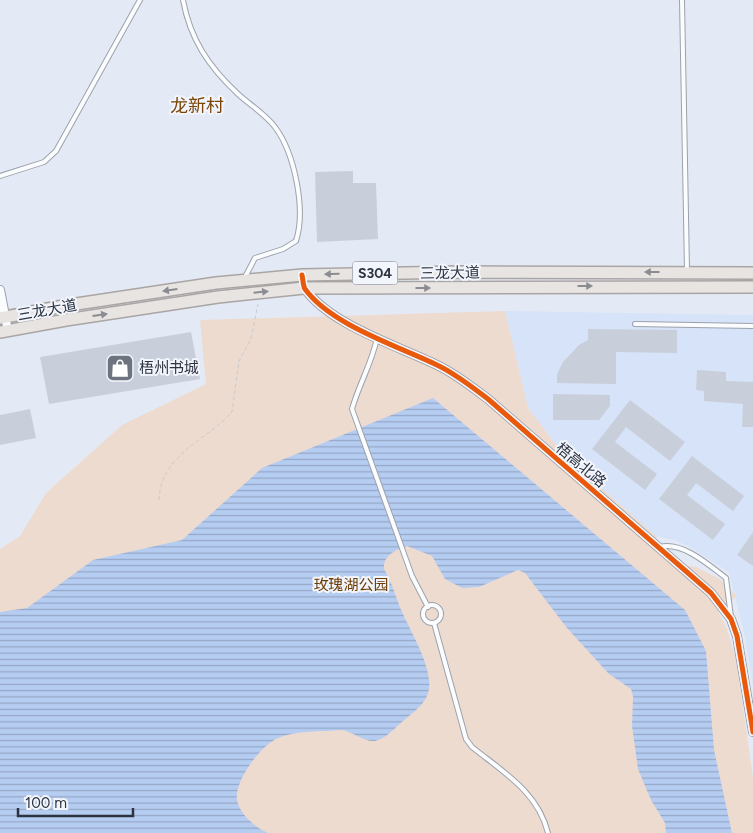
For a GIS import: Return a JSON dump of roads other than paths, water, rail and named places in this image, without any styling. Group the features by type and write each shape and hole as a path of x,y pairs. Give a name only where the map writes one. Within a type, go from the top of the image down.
{"main road":[{"name":"三龙大道","path":"3,318 73,304 302,275 753,273"},
{"name":"三龙大道","path":"4,331 76,318 260,292 304,288 753,287"}],"street":[{"path":"302,275 304,288"},
{"name":"梧高北路","path":"304,288 324,308 344,321 439,366 464,381 660,547 711,593 731,619 737,636 753,732"},
{"path":"0,290 4,331"}],"lane":[{"path":"0,176 44,162 56,151 140,0"},
{"path":"183,0 192,35 202,53 218,73 276,128 288,155 299,191 296,242 283,249 254,258 243,281"},
{"path":"682,0 687,272"},
{"path":"635,324 753,326"},
{"path":"377,338 374,355 358,388 352,409 410,570 428,606"},
{"path":"660,547 674,546 726,578 731,619"},
{"path":"428,606 436,606 440,611 439,619 434,623 424,619 424,610 428,606"},
{"path":"434,623 466,739 472,747 524,788 538,808 548,833"}],"water":[{"path":"433,398 685,610 706,651 714,750 732,833 666,833 665,823 651,800 638,769 632,726 633,696 631,689 609,674 567,628 525,573 518,570 479,587 462,588 445,579 432,556 407,546 395,551 388,557 384,564 384,569 426,664 429,684 428,693 414,712 379,740 367,740 342,730 309,732 285,735 264,748 244,774 237,792 237,800 241,811 249,820 268,833 0,833 0,612 27,608 93,560 182,540 262,468"}],"place":[{"name":"梧州书城","path":"120,368"}],"district":[{"name":"龙新村","path":"197,106"}],"park label":[{"name":"玫瑰湖公园","path":"351,585"}]}
